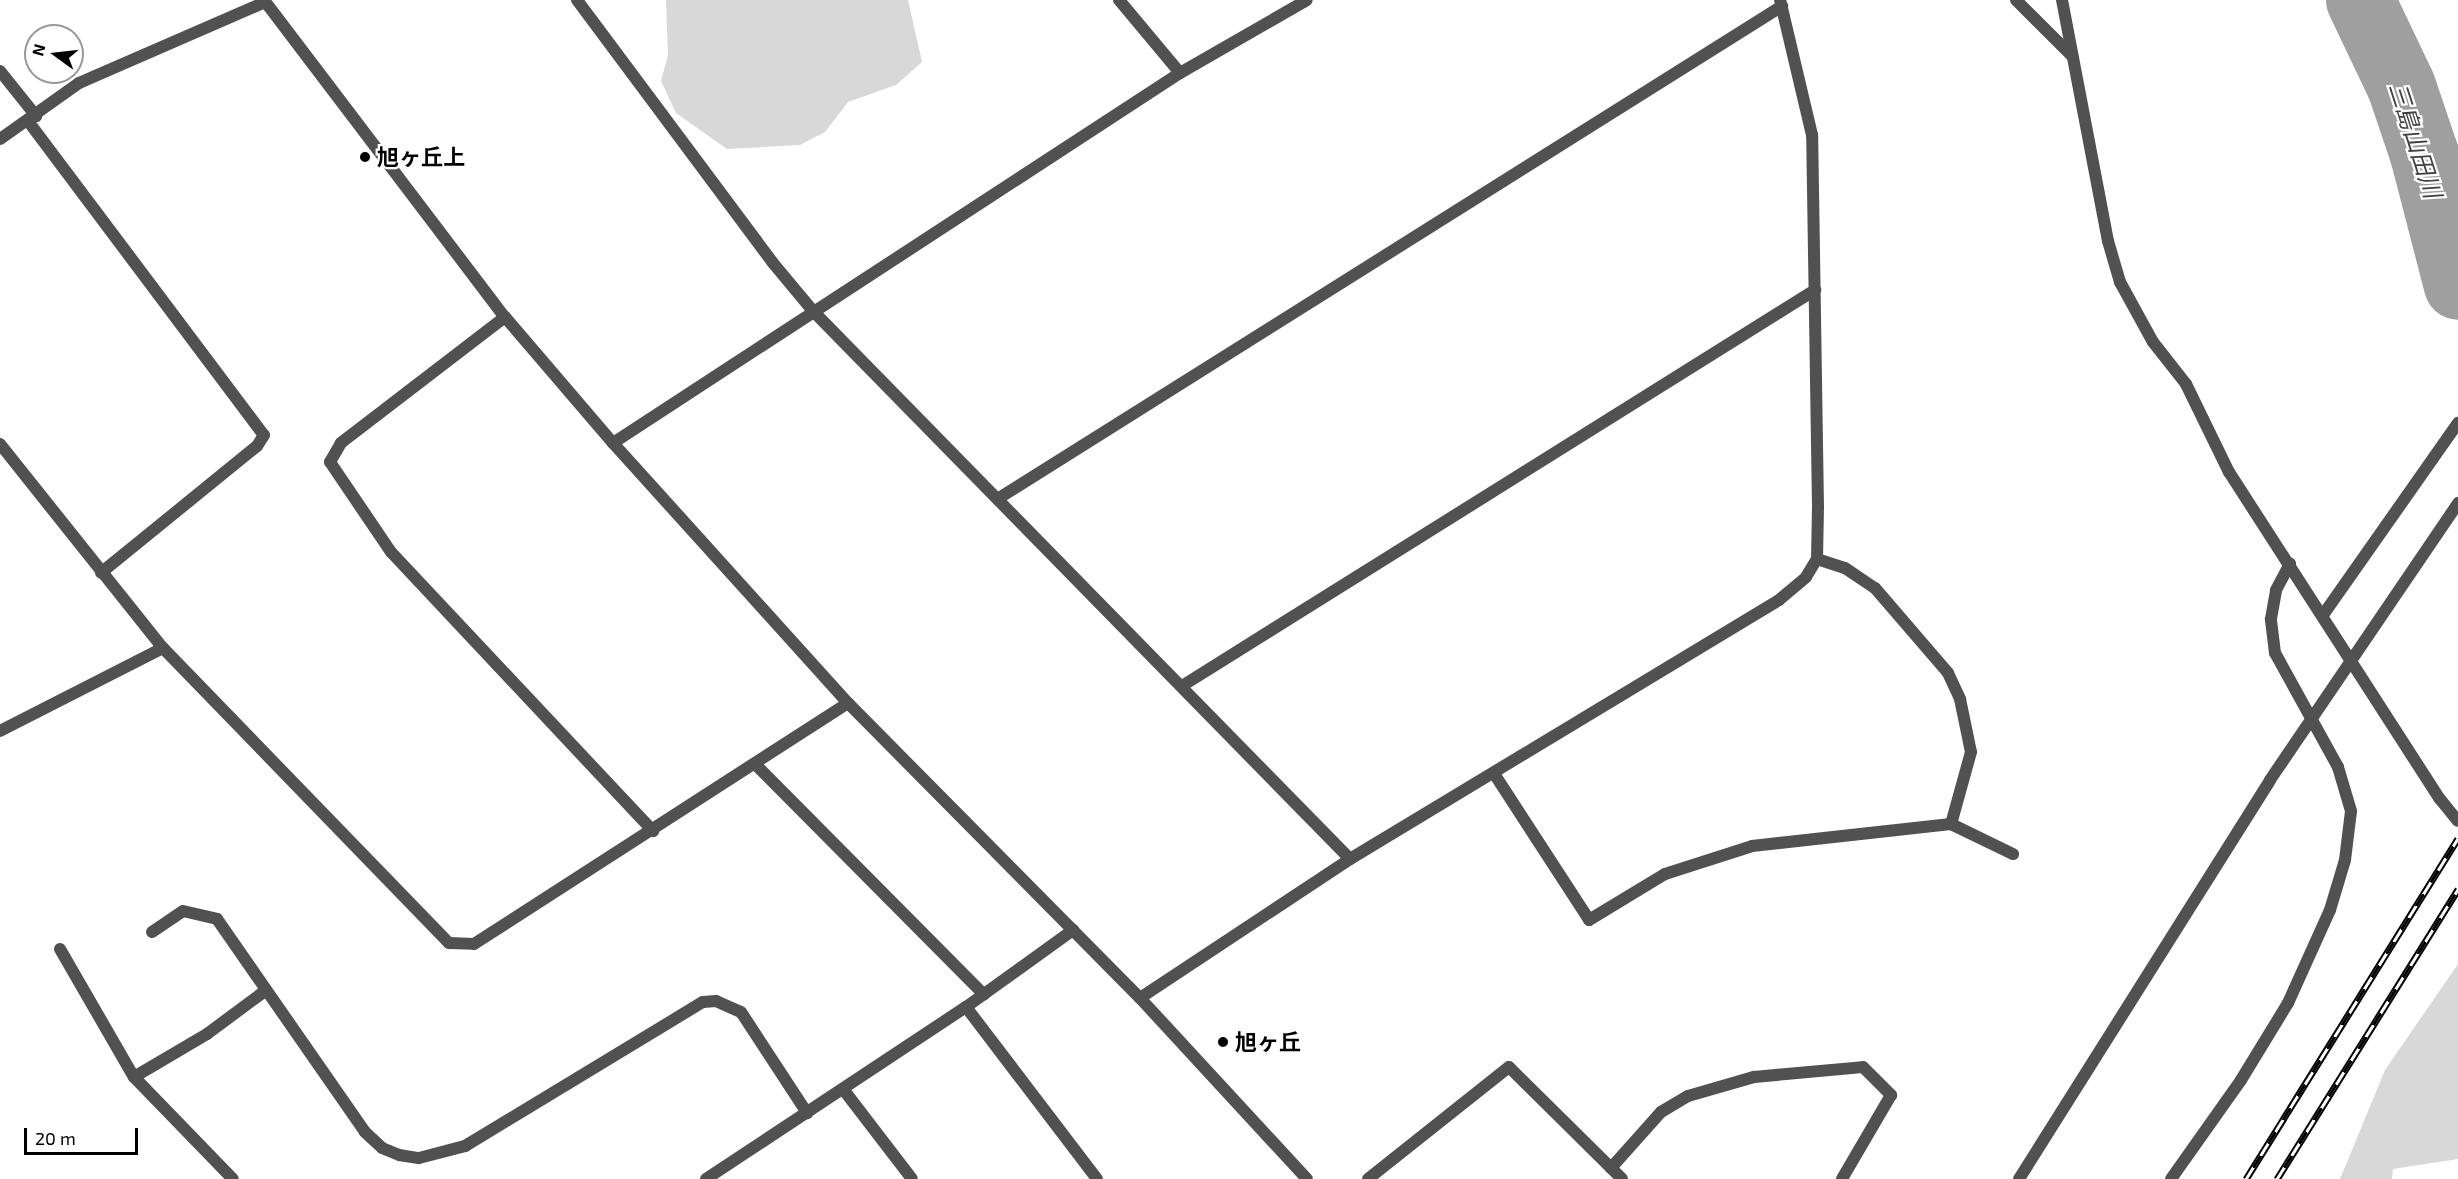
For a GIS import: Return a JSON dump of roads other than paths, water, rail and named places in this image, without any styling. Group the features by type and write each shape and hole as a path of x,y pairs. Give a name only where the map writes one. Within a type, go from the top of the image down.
{"street":[{"path":"577,0 773,263 813,311 999,498 1350,859"},
{"path":"1119,0 1180,73"},
{"path":"613,443 1180,73 1307,0"},
{"path":"2016,0 2072,56"},
{"path":"2062,0 2108,241 2121,282 2153,342 2186,384 2229,472 2440,799 2458,821"},
{"path":"0,139 32,119 79,83 264,1 505,317 613,443 848,703 1140,998 1307,1179"},
{"path":"999,498 1781,3 1812,135 1817,559 1806,577 1779,600 1495,775 1350,859 1140,998"},
{"path":"0,71 32,119 264,435 257,446 101,573"},
{"path":"1182,686 1815,290"},
{"path":"505,317 341,443 330,462 392,552 653,831"},
{"path":"2323,615 2458,423"},
{"path":"0,444 163,648 449,943 474,944 653,831 848,703"},
{"path":"2019,1179 2270,780 2458,503"},
{"path":"1817,559 1845,568 1875,588 1948,673 1960,699 1971,753 1951,824"},
{"path":"2171,1179 2241,1080 2288,1003 2330,910 2345,860 2352,811 2338,767 2275,653 2271,619 2276,590 2290,564"},
{"path":"0,731 163,648"},
{"path":"755,764 984,995"},
{"path":"1495,775 1589,920 1665,874 1752,846 1951,824 2013,854"},
{"path":"152,932 183,911 217,919 364,1132 382,1148 399,1155 419,1158 465,1146 703,1002 716,1001 741,1012 807,1113"},
{"path":"706,1179 984,995 1073,930"},
{"path":"60,949 134,1077 233,1179"},
{"path":"134,1077 207,1034 265,991"},
{"path":"966,1007 1097,1179"},
{"path":"1611,1168 1661,1112 1688,1096 1754,1077 1863,1066 1892,1095 1842,1179"},
{"path":"1368,1179 1509,1067 1622,1179"},
{"path":"843,1089 912,1179"}],"waterway":[{"name":"三島山田川","path":"2360,0 2401,86 2424,154 2458,285"}],"railway":[{"path":"2246,1179 2458,839"},
{"path":"2277,1179 2458,889"}],"place":[{"name":"旭ヶ丘上","path":"365,157"},
{"name":"旭ヶ丘","path":"1223,1042"}]}
